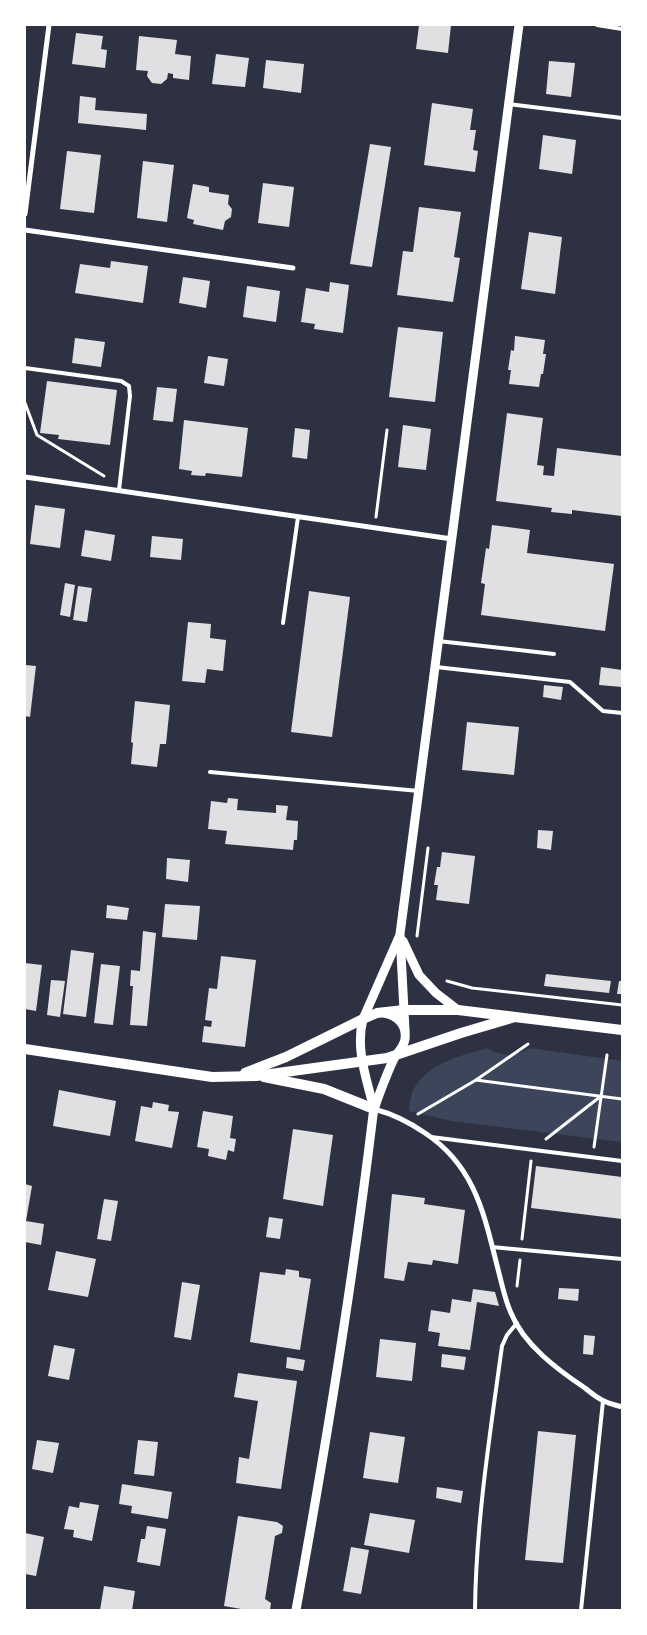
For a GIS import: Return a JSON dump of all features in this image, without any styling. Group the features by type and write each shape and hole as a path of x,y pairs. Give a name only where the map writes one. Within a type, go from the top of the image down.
{"main road":[{"path":"232,1077 286,1057 365,1020 383,1013 404,1010 458,1010 622,1030"},
{"path":"25,1049 212,1077 256,1076 382,1058 515,1017"},
{"path":"256,1076 324,1089 374,1109"}],"street":[{"path":"25,214 49,25"},
{"path":"296,1610 313,1520 361,1218 374,1109 396,1054 404,1046 405,1030 400,934 519,25"},
{"path":"25,230 293,268"},
{"path":"25,477 452,539"},
{"path":"400,934 419,975 436,993 458,1010"},
{"path":"374,1109 362,1061 360,1041 365,1020 400,934"},
{"path":"383,1013 399,1020 405,1030"},
{"path":"360,1041 366,1052 371,1056 382,1058"},
{"path":"374,1109 407,1121 446,1149 465,1173 477,1194 511,1314 517,1323 532,1344 560,1371 603,1400 622,1407"}],"lane":[{"path":"597,25 622,29"},
{"path":"508,104 622,118"},
{"path":"25,368 121,381 129,386 130,396 119,490"},
{"path":"283,623 298,517"},
{"path":"438,641 554,654"},
{"path":"435,667 570,682 603,711 622,713"},
{"path":"210,772 419,791"},
{"path":"431,1137 622,1161"},
{"path":"492,1247 622,1259"},
{"path":"475,1610 475,1573 481,1506 502,1346 507,1335 517,1323"},
{"path":"581,1610 603,1400"}],"path":[{"path":"25,404 37,435 102,473 119,490"},
{"path":"375,528 387,430"},
{"path":"417,942 430,840"},
{"path":"445,980 472,988 622,1005"},
{"path":"407,1121 476,1080 528,1044"},
{"path":"593,1157 607,1055"},
{"path":"476,1080 622,1099"},
{"path":"517,1289 532,1150 601,1096"}],"shaded area":[{"path":"487,1048 508,1055 530,1048 622,1061 622,1142 451,1121 409,1111 413,1090 421,1078 429,1071 457,1057"}],"building":[{"path":"419,25 451,25 448,53 416,49"},
{"path":"76,33 103,36 101,49 107,50 105,68 72,64"},
{"path":"139,36 177,40 175,54 191,56 189,80 173,78 173,74 168,73 167,79 161,84 152,83 147,76 148,71 136,70"},
{"path":"216,54 249,58 245,87 212,84"},
{"path":"266,60 304,64 301,93 263,88"},
{"path":"549,61 575,63 571,97 546,94"},
{"path":"80,96 96,98 95,110 147,114 146,130 78,123"},
{"path":"432,103 473,109 470,130 476,130 473,150 478,151 475,172 424,165"},
{"path":"543,135 576,140 572,174 539,169"},
{"path":"370,144 391,147 372,267 350,264"},
{"path":"67,151 101,155 94,213 60,209"},
{"path":"143,161 174,165 167,222 137,218"},
{"path":"263,183 294,187 289,227 258,223"},
{"path":"193,184 209,187 209,192 229,195 228,204 232,209 231,217 225,221 223,230 193,224 194,220 187,218"},
{"path":"419,207 461,212 454,257 460,258 453,302 397,295 403,251 413,252"},
{"path":"529,232 562,237 555,294 521,289"},
{"path":"111,261 148,266 143,303 75,293 80,264 110,268"},
{"path":"183,277 210,281 206,308 179,303"},
{"path":"330,282 349,285 343,333 314,329 315,324 301,322 306,288 329,292"},
{"path":"247,286 280,291 276,322 243,317"},
{"path":"398,327 443,332 435,402 389,397"},
{"path":"515,336 545,340 543,354 546,354 539,387 509,384 511,370 508,370 511,350 514,351"},
{"path":"75,338 105,342 101,367 72,363"},
{"path":"208,356 228,359 224,386 204,383"},
{"path":"47,381 117,390 110,445 58,439 59,435 40,433"},
{"path":"157,387 177,389 173,422 153,420"},
{"path":"507,413 543,418 537,465 544,466 543,475 554,476 557,448 622,456 622,516 572,510 572,514 551,512 552,508 496,501"},
{"path":"184,420 248,428 242,477 206,473 205,476 191,475 192,471 179,469"},
{"path":"403,425 431,429 426,470 398,467"},
{"path":"295,428 310,430 307,459 292,457"},
{"path":"35,505 65,509 60,548 30,544"},
{"path":"492,525 530,530 527,553 614,564 605,631 481,615 485,584 481,583 486,548 489,549"},
{"path":"85,530 115,535 111,561 81,556"},
{"path":"152,536 183,539 181,560 150,557"},
{"path":"65,583 75,585 70,617 60,615"},
{"path":"78,586 92,588 87,622 73,620"},
{"path":"309,591 350,597 332,737 291,732"},
{"path":"188,622 211,624 210,638 226,640 223,671 207,669 205,683 182,681"},
{"path":"25,665 36,666 30,717 25,716"},
{"path":"601,667 622,670 622,687 599,685"},
{"path":"544,685 563,687 561,700 543,697"},
{"path":"135,701 170,705 166,744 160,744 157,767 131,764"},
{"path":"467,722 519,727 514,775 462,770"},
{"path":"228,798 238,799 237,810 276,813 276,805 288,806 286,820 298,821 297,840 294,840 293,850 225,844 227,831 208,829 211,801 227,803"},
{"path":"538,830 553,831 551,850 537,848"},
{"path":"442,852 475,856 469,904 436,900 438,885 434,885 437,867 440,867"},
{"path":"167,858 190,860 188,882 166,879"},
{"path":"165,904 200,906 197,940 162,937"},
{"path":"107,905 129,908 127,920 106,918"},
{"path":"143,931 156,933 147,1026 130,1025 133,986 130,986 131,970 140,971"},
{"path":"71,950 94,953 86,1017 63,1014"},
{"path":"221,956 256,960 245,1047 202,1042 204,1026 211,1027 212,1021 205,1020 209,988 217,989"},
{"path":"25,963 42,965 36,1011 25,1009"},
{"path":"101,964 120,966 113,1025 94,1023"},
{"path":"546,974 611,981 609,993 544,986"},
{"path":"51,980 65,981 60,1017 47,1015"},
{"path":"619,981 622,981 622,994 617,994"},
{"path":"59,1090 116,1101 110,1136 53,1126"},
{"path":"153,1102 169,1105 168,1111 179,1112 172,1148 135,1141 141,1106 152,1108"},
{"path":"203,1111 233,1116 230,1138 236,1139 234,1152 228,1150 226,1160 208,1156 209,1149 197,1147"},
{"path":"293,1129 333,1135 323,1206 283,1199"},
{"path":"536,1166 622,1177 622,1219 531,1208"},
{"path":"25,1184 32,1186 26,1221 44,1224 41,1245 25,1242"},
{"path":"392,1194 425,1198 424,1204 465,1210 458,1264 433,1260 432,1265 408,1262 404,1281 384,1278"},
{"path":"104,1199 118,1201 111,1241 97,1239"},
{"path":"269,1217 283,1219 280,1239 266,1237"},
{"path":"56,1251 96,1259 88,1297 48,1290"},
{"path":"286,1269 299,1271 299,1277 311,1279 300,1350 250,1342 260,1272 285,1275"},
{"path":"182,1282 200,1285 191,1340 174,1337"},
{"path":"559,1288 579,1289 578,1301 558,1299"},
{"path":"473,1289 495,1292 499,1306 477,1302 470,1350 438,1346 440,1333 428,1331 431,1310 450,1313 452,1299 471,1302"},
{"path":"584,1335 595,1336 593,1355 583,1354"},
{"path":"380,1339 416,1343 412,1381 376,1377"},
{"path":"54,1345 75,1349 69,1380 48,1376"},
{"path":"442,1354 466,1357 464,1370 441,1367"},
{"path":"287,1357 305,1360 303,1371 286,1368"},
{"path":"238,1373 297,1381 281,1489 236,1483 239,1457 249,1459 258,1401 234,1397"},
{"path":"538,1431 576,1435 563,1563 525,1560"},
{"path":"370,1432 405,1437 398,1483 363,1478"},
{"path":"37,1440 59,1443 53,1473 32,1469"},
{"path":"138,1440 158,1442 154,1476 134,1474"},
{"path":"122,1484 172,1492 168,1519 131,1513 132,1506 119,1504"},
{"path":"437,1487 463,1491 461,1503 436,1498"},
{"path":"80,1502 99,1505 92,1541 73,1537 74,1530 64,1529 69,1506 79,1508"},
{"path":"370,1513 415,1520 409,1553 364,1545"},
{"path":"238,1516 277,1522 283,1526 282,1533 275,1536 265,1599 271,1603 270,1610 247,1610 224,1606"},
{"path":"147,1526 166,1529 160,1566 137,1562 141,1539 145,1539"},
{"path":"25,1533 44,1537 36,1576 25,1574"},
{"path":"351,1547 369,1550 361,1594 343,1591"},
{"path":"104,1586 135,1591 132,1610 100,1610"}]}
